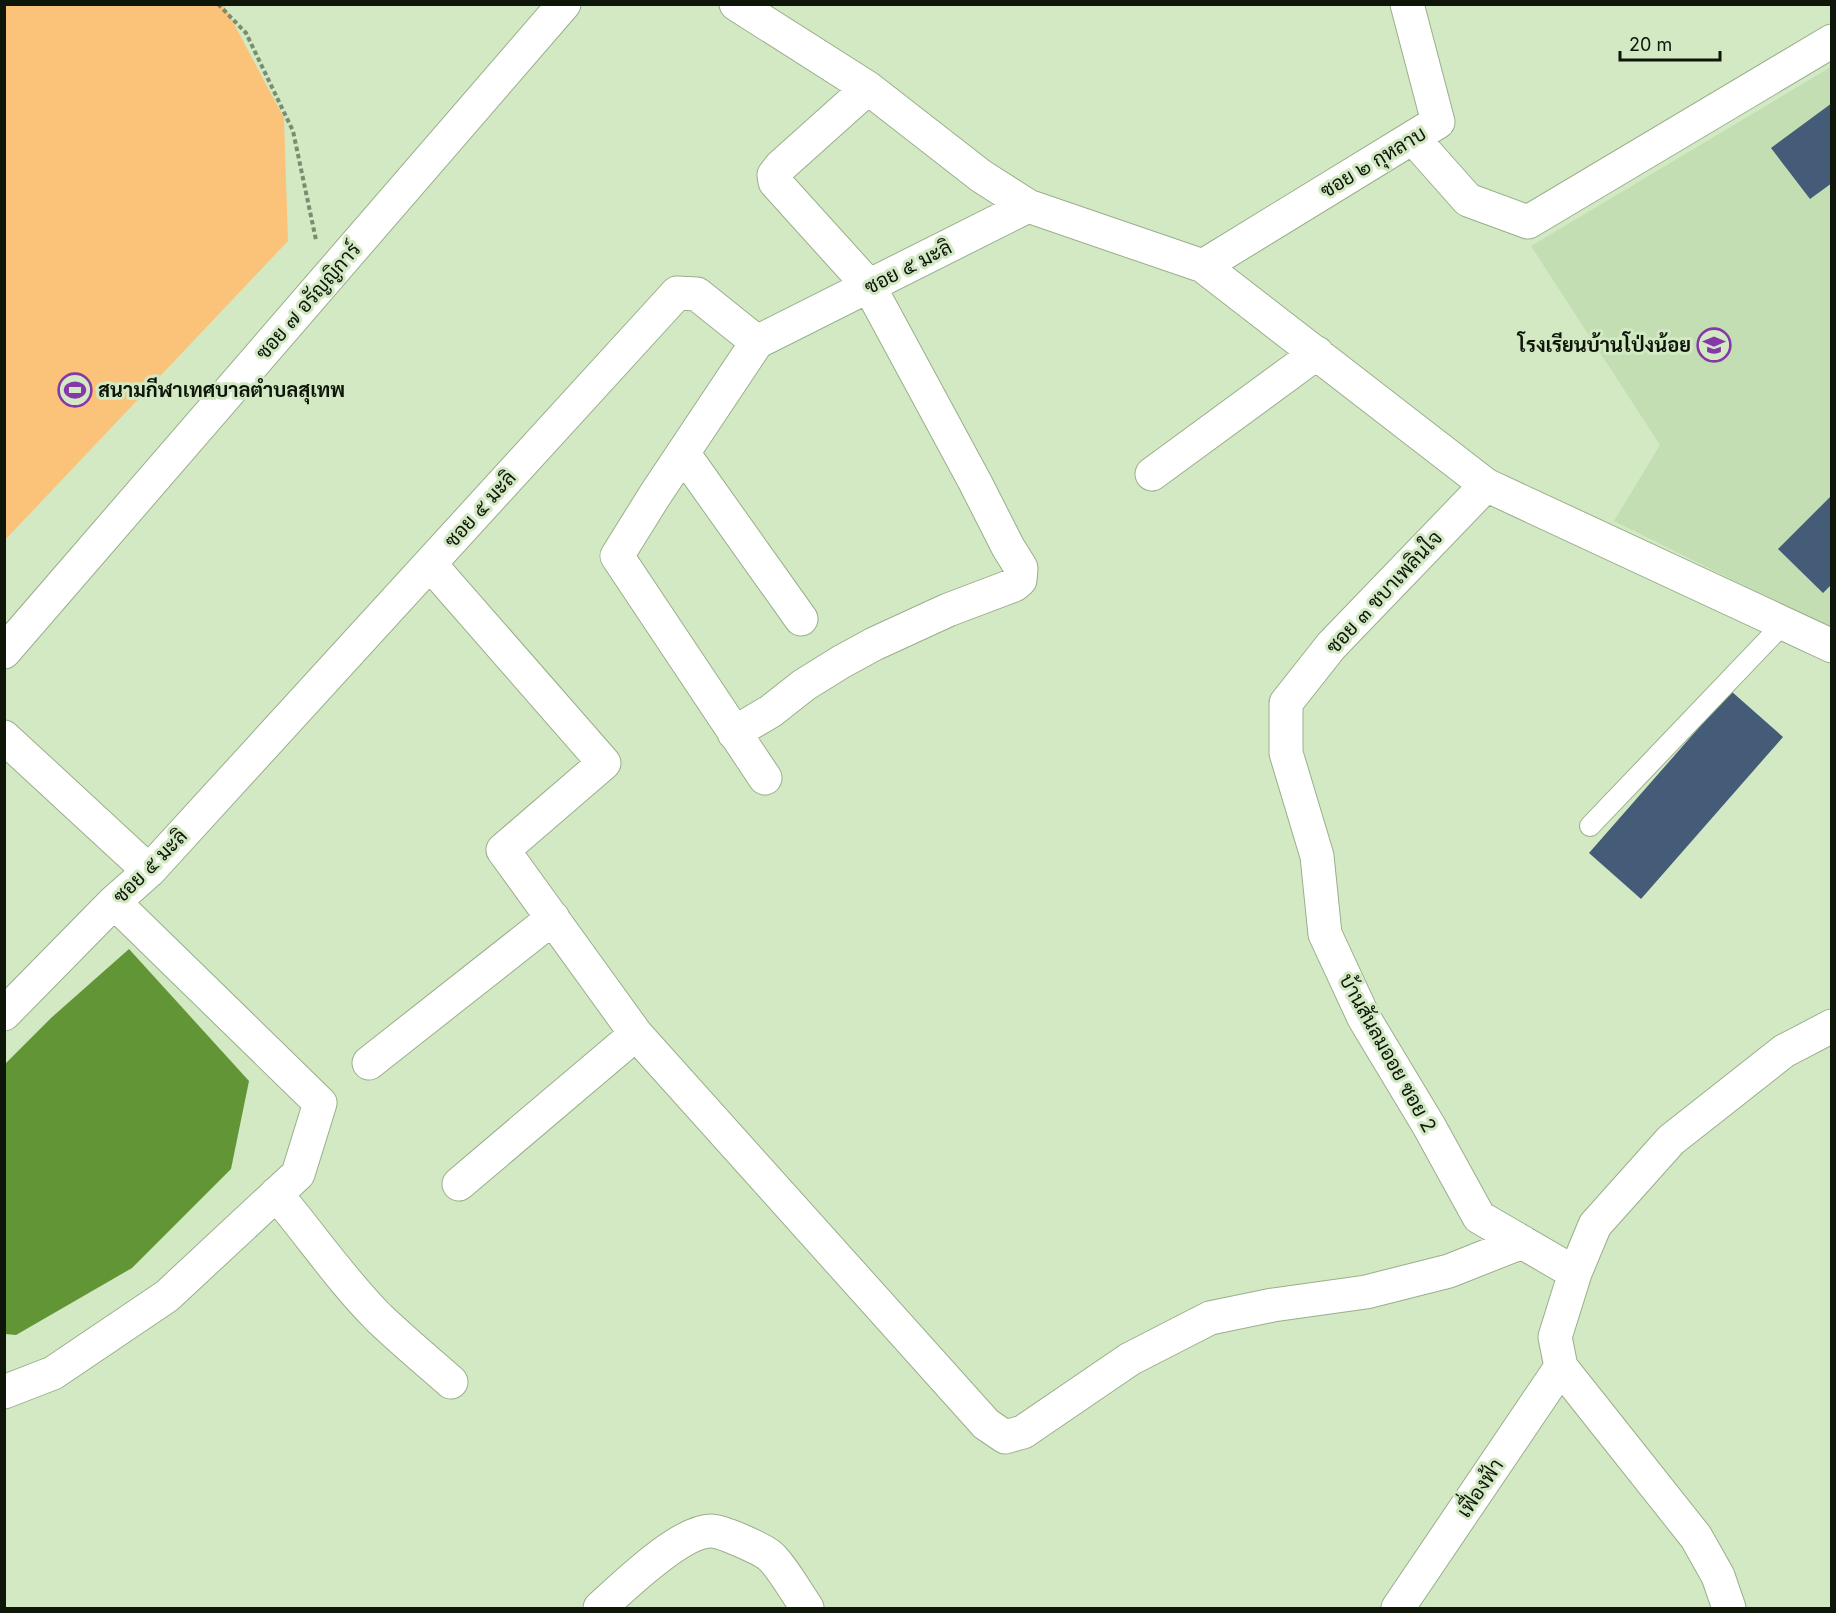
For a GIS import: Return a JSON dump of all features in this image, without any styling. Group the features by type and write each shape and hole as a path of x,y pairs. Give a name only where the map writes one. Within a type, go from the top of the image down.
{"street":[{"name":"ซอย ๗ อรัญญิการ์","path":"4,652 564,4"},
{"name":"ซอย ๒ กุหลาบ","path":"1203,266 1438,122 1407,4"},
{"path":"762,10 868,88 981,176 1028,206 1203,266 1486,485 1832,646"},
{"path":"1413,138 1468,200 1528,222 1832,41"},
{"path":"734,733 771,711 841,662 948,610 1014,585 1022,575 1021,568 869,286 775,182 774,175 781,166 868,88"},
{"name":"ซอย ๕ มะลิ","path":"4,1014 114,902 149,871 677,293 697,294 756,342 1028,206"},
{"path":"756,342 617,556 765,778"},
{"path":"1152,474 1317,353"},
{"path":"683,453 801,619"},
{"name":"ซอย ๓ ชบาเพลินใจ","path":"1286,704 1331,646 1486,485"},
{"path":"430,564 604,763 503,850 636,1034 986,1425 1005,1437 1023,1432 1130,1359 1210,1318 1273,1305 1376,1289 1449,1271 1522,1242"},
{"name":"บ้านสันลมออย ซอย 2","path":"1286,704 1286,753 1317,856 1325,934 1364,1018 1429,1125 1479,1217 1575,1273"},
{"path":"4,736 149,871"},
{"path":"4,1392 53,1373 167,1296 298,1174 320,1103 114,902"},
{"path":"369,1063 553,918"},
{"path":"1729,1608 1718,1576 1696,1537 1561,1366 1555,1337 1575,1273 1595,1224 1671,1140 1784,1051 1832,1026"},
{"path":"459,1184 636,1034"},
{"path":"276,1194 379,1318 451,1382"},
{"name":"เฟื่องฟ้า","path":"1398,1608 1561,1366"},
{"path":"600,1608 667,1551 692,1536 713,1531 751,1545 771,1557 807,1608"}],"lane":[{"path":"1590,826 1784,623"}],"path":[{"path":"218,4 246,33 293,131 325,281"}],"shaded area":[{"name":"สนามกีฬาเทศบาลตำบลสุเทพ","path":"5,4 224,5 284,118 288,241 5,540"},
{"name":"โรงเรียนบ้านโป่งน้อย","path":"1831,67 1831,629 1614,521 1660,445 1531,246"},
{"path":"129,949 249,1081 231,1169 132,1268 16,1335 5,1334 5,1064 51,1018"}],"building":[{"path":"1832,103 1832,183 1810,199 1771,148"},
{"path":"1832,495 1832,584 1823,593 1778,549"},
{"path":"1731,691 1783,737 1641,899 1589,853"}],"place":[{"name":"โรงเรียนบ้านโป่งน้อย","path":"1714,345"},
{"name":"สนามกีฬาเทศบาลตำบลสุเทพ","path":"75,390"}]}
